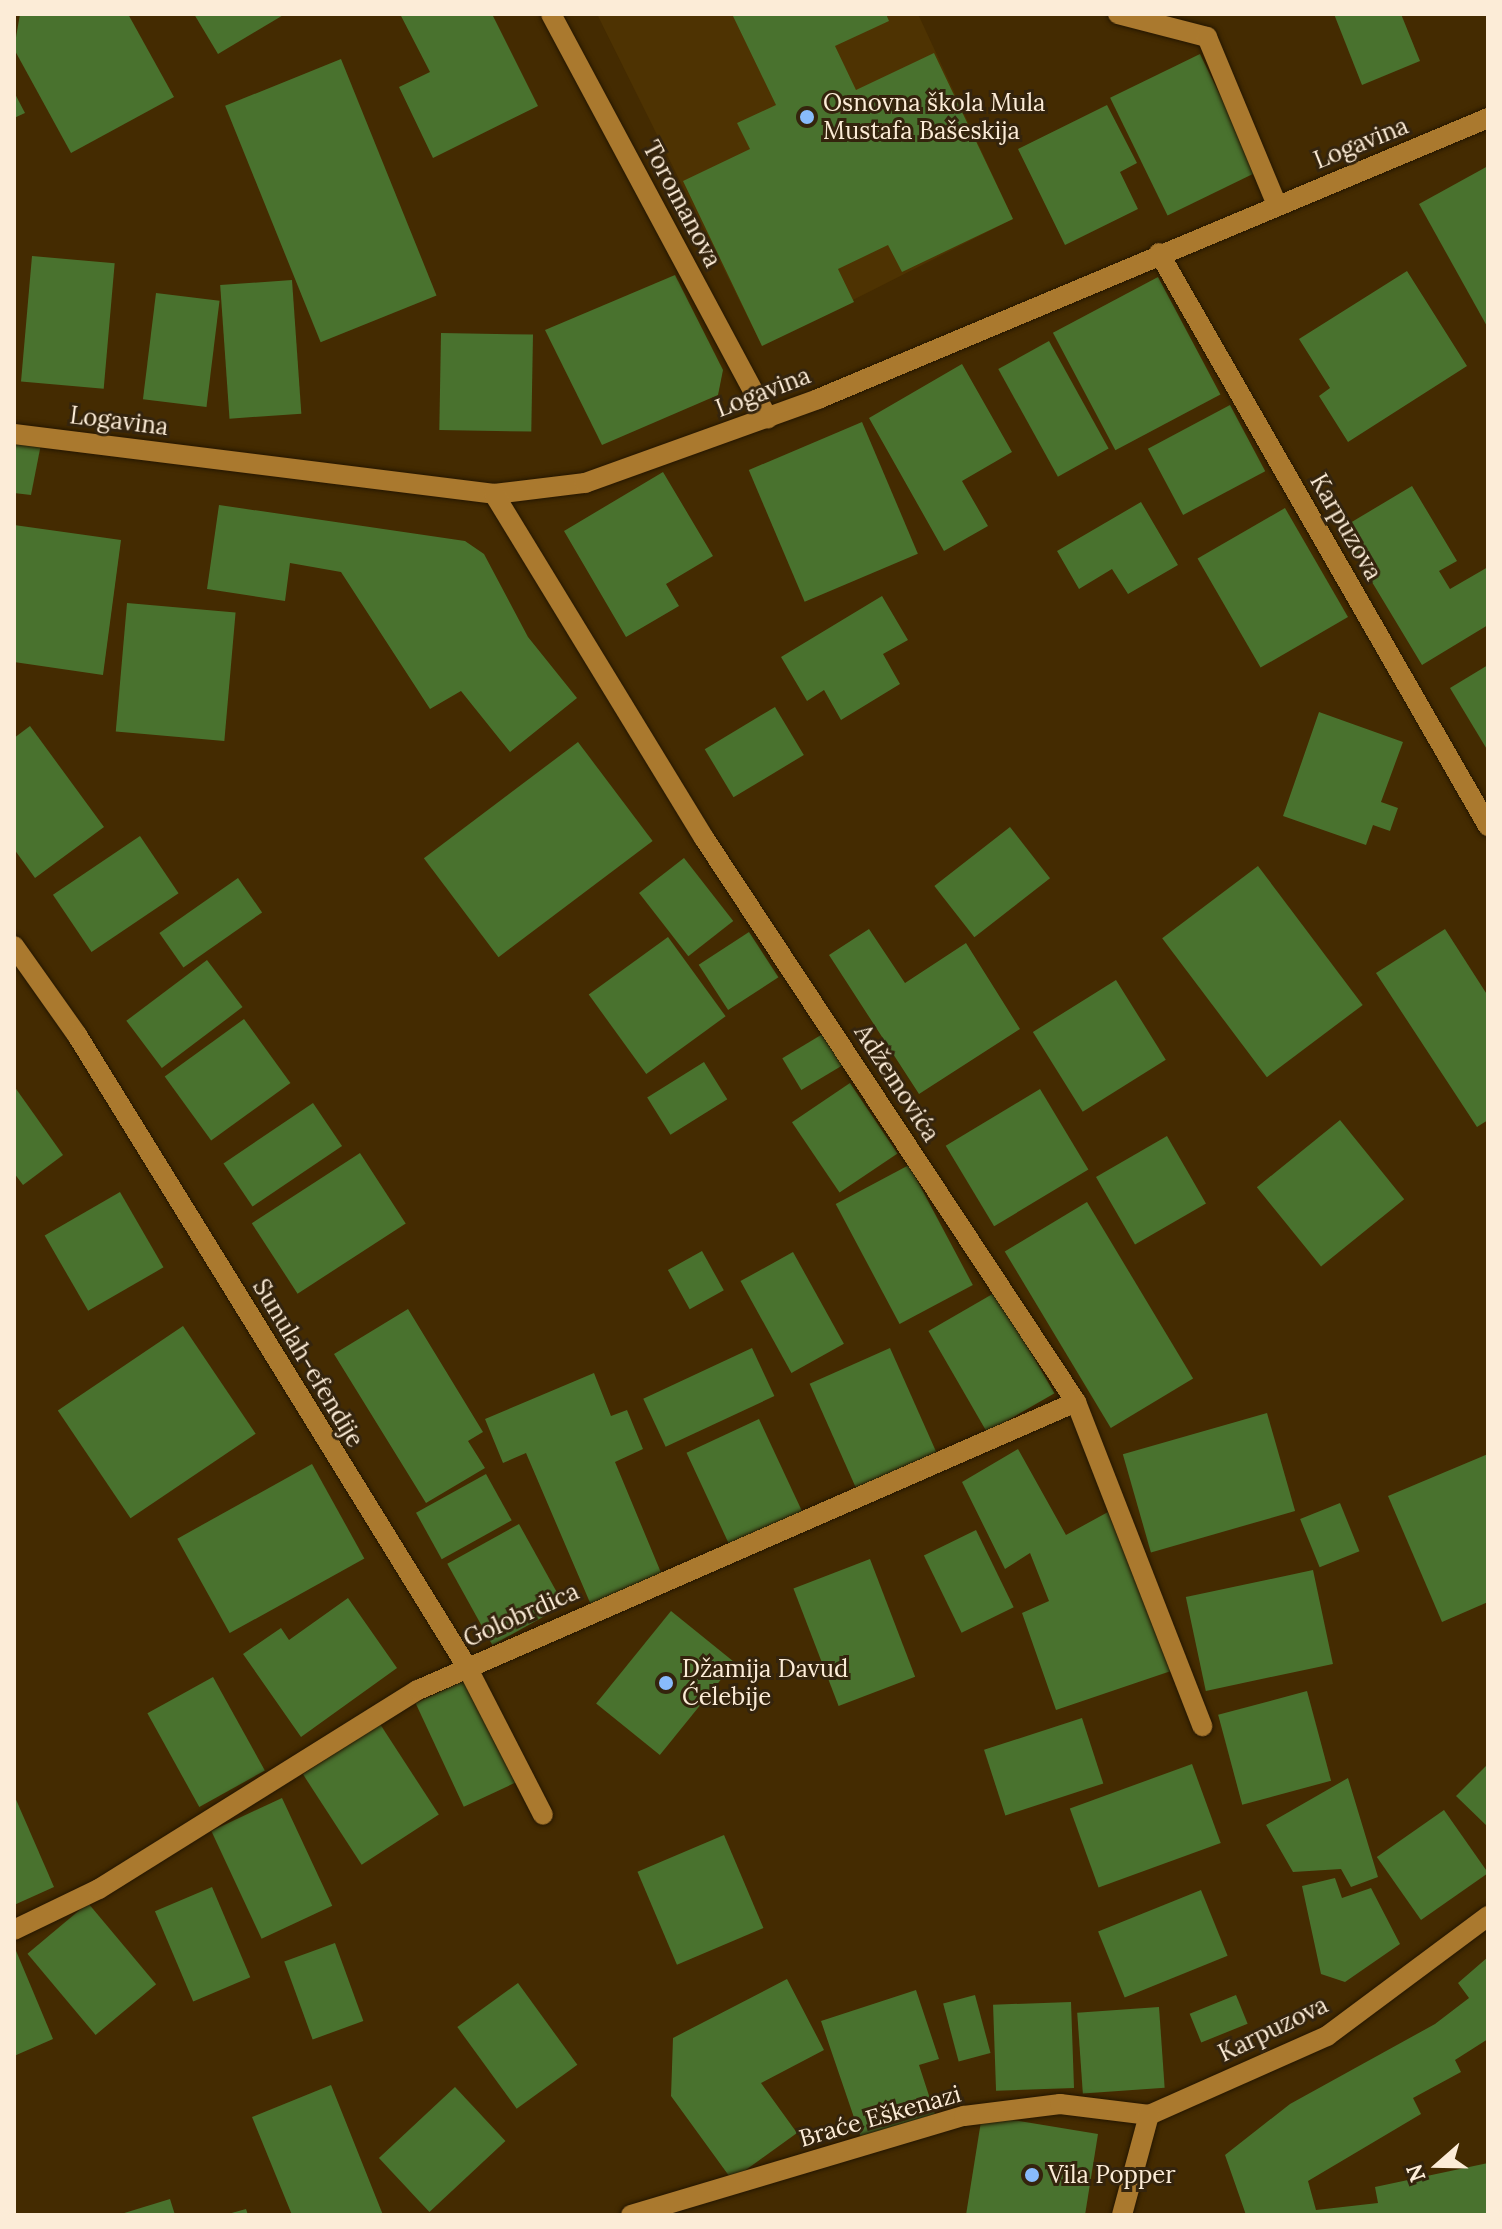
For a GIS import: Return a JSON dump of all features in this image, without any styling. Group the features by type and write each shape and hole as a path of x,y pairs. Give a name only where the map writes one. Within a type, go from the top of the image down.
{"street":[{"name":"Toromanova","path":"551,14 768,418"},
{"path":"1118,14 1207,37 1277,205"},
{"name":"Logavina","path":"14,434 494,494 585,483 768,418 1488,118"},
{"name":"Karpuzova","path":"1159,253 1488,826"},
{"name":"Adžemovića","path":"494,494 704,838 1076,1402 1202,1726"},
{"name":"Sunulah-efendije","path":"14,946 77,1035 467,1667 543,1815"},
{"name":"Golobrdica","path":"14,1930 99,1889 418,1690 1076,1402"},
{"name":"Karpuzova","path":"1149,2115 1327,2036 1488,1916"},
{"name":"Braće Eškenazi","path":"631,2215 964,2116 1060,2104 1149,2115"},
{"path":"1122,2215 1149,2115"}],"shaded area":[{"name":"Osnovna škola Mula Mustafa Bašeskija","path":"597,14 918,14 1013,219 762,346"}],"building":[{"path":"20,14 128,14 174,97 71,153 14,49"},
{"path":"194,14 285,14 218,54"},
{"path":"400,14 492,14 538,106 433,158 399,87 430,72"},
{"name":"Osnovna škola Mula Mustafa Bašeskija","path":"732,14 886,14 889,21 835,46 856,90 934,53 1013,219 902,272 888,245 838,269 854,302 762,346 683,181 750,149 737,123 776,105"},
{"path":"1334,14 1401,14 1420,61 1362,85"},
{"path":"1200,54 1257,172 1168,216 1110,98"},
{"path":"341,59 437,295 321,342 225,106"},
{"path":"14,92 25,113 14,118"},
{"path":"1107,105 1137,163 1120,172 1138,209 1065,245 1018,149"},
{"path":"1488,166 1488,328 1419,204"},
{"path":"32,256 115,263 104,389 21,382"},
{"path":"1407,271 1467,366 1348,442 1319,396 1330,388 1299,339"},
{"path":"675,275 723,370 718,395 602,445 545,330"},
{"path":"1158,277 1220,394 1115,450 1053,333"},
{"path":"292,280 301,414 230,419 220,285"},
{"path":"156,293 220,301 206,407 143,399"},
{"path":"441,333 533,335 531,432 439,430"},
{"path":"1049,341 1109,449 1058,477 998,369"},
{"path":"962,364 1012,452 962,481 988,526 944,551 869,418"},
{"path":"1230,405 1265,471 1183,515 1148,449"},
{"path":"862,422 918,554 805,602 749,470"},
{"path":"14,440 41,444 31,495 14,493"},
{"path":"663,472 713,556 666,584 679,606 626,637 564,531"},
{"path":"1412,486 1457,561 1439,571 1450,589 1488,567 1488,625 1422,665 1340,529"},
{"path":"1141,502 1178,565 1128,594 1112,569 1079,589 1057,551"},
{"path":"219,505 465,541 484,554 528,637 577,698 510,752 461,691 430,709 341,572 290,563 285,601 207,589"},
{"path":"1285,508 1348,617 1261,668 1198,558"},
{"path":"14,525 121,540 103,675 14,662"},
{"path":"882,596 908,640 883,654 900,684 841,720 824,690 807,701 781,657"},
{"path":"127,603 236,612 224,741 116,732"},
{"path":"1488,665 1488,751 1450,688"},
{"path":"775,707 804,755 734,797 705,749"},
{"path":"1319,712 1403,742 1381,802 1398,808 1390,831 1373,825 1366,845 1283,816"},
{"path":"30,726 104,827 35,878 14,849 14,738"},
{"path":"578,742 653,841 498,957 424,858"},
{"path":"1010,827 1050,878 974,937 934,886"},
{"path":"140,836 179,893 92,952 53,895"},
{"path":"684,858 733,921 688,956 639,893"},
{"path":"1258,866 1363,1005 1267,1077 1162,938"},
{"path":"238,878 262,912 183,967 159,933"},
{"path":"869,929 905,983 966,943 1020,1029 919,1094 829,955"},
{"path":"1445,929 1488,996 1488,1120 1477,1127 1376,973"},
{"path":"749,932 778,977 728,1010 699,965"},
{"path":"668,937 726,1016 646,1074 589,995"},
{"path":"207,960 243,1007 162,1068 126,1021"},
{"path":"1116,980 1166,1060 1083,1112 1033,1032"},
{"path":"244,1019 290,1083 211,1141 165,1077"},
{"path":"826,1032 845,1064 801,1090 782,1058"},
{"path":"704,1062 727,1099 670,1135 647,1098"},
{"path":"850,1083 898,1153 839,1193 792,1122"},
{"path":"14,1086 63,1155 23,1185 14,1173"},
{"path":"1040,1089 1088,1170 994,1226 946,1146"},
{"path":"313,1103 342,1146 253,1207 223,1163"},
{"path":"1340,1120 1404,1199 1321,1267 1257,1187"},
{"path":"1167,1136 1206,1204 1135,1245 1096,1177"},
{"path":"360,1153 406,1223 298,1294 252,1223"},
{"path":"909,1165 973,1285 900,1324 836,1204"},
{"path":"120,1192 164,1267 88,1311 45,1236"},
{"path":"1087,1202 1193,1379 1111,1428 1005,1251"},
{"path":"702,1251 724,1290 690,1309 668,1270"},
{"path":"793,1252 844,1344 791,1373 741,1281"},
{"path":"996,1292 1054,1393 987,1432 928,1331"},
{"path":"408,1309 483,1432 468,1441 485,1468 426,1503 334,1354"},
{"path":"183,1326 256,1434 131,1518 58,1410"},
{"path":"752,1348 774,1396 666,1447 643,1399"},
{"path":"890,1348 936,1452 856,1488 810,1384"},
{"path":"594,1373 611,1416 627,1410 643,1449 615,1462 662,1575 591,1605 526,1453 503,1463 485,1419"},
{"path":"1267,1413 1295,1511 1151,1552 1123,1454"},
{"path":"759,1419 804,1515 731,1549 686,1453"},
{"path":"1018,1449 1066,1535 1108,1512 1171,1671 1056,1710 1022,1613 1049,1601 1030,1553 1005,1569 962,1482"},
{"path":"1488,1454 1488,1602 1442,1622 1388,1496"},
{"path":"312,1464 364,1558 230,1633 177,1539"},
{"path":"486,1474 512,1520 442,1559 416,1513"},
{"path":"1340,1503 1359,1551 1320,1567 1300,1519"},
{"path":"519,1524 564,1605 492,1645 447,1564"},
{"path":"976,1530 1014,1607 962,1633 924,1555"},
{"path":"870,1559 915,1677 839,1706 793,1588"},
{"path":"1313,1570 1333,1664 1206,1691 1186,1597"},
{"path":"348,1598 397,1668 301,1737 243,1654 281,1628 289,1640"},
{"name":"Džamija Davud Ćelebije","path":"671,1611 735,1663 660,1755 596,1703"},
{"path":"213,1677 265,1771 199,1807 147,1713"},
{"path":"470,1678 518,1781 464,1807 416,1703"},
{"path":"1307,1691 1331,1781 1242,1805 1218,1715"},
{"path":"1082,1718 1103,1784 1005,1815 984,1750"},
{"path":"380,1724 439,1815 362,1865 303,1774"},
{"path":"1192,1764 1221,1843 1099,1887 1070,1808"},
{"path":"1488,1764 1488,1827 1456,1796"},
{"path":"1348,1778 1378,1877 1351,1887 1341,1869 1293,1872 1266,1825"},
{"path":"14,1795 54,1887 14,1905"},
{"path":"282,1798 332,1906 262,1939 211,1831"},
{"path":"1444,1810 1488,1873 1421,1920 1377,1857"},
{"path":"724,1835 763,1928 677,1965 637,1872"},
{"path":"1335,1878 1342,1898 1371,1888 1400,1944 1345,1982 1321,1974 1302,1886"},
{"path":"212,1887 250,1977 193,2001 155,1911"},
{"path":"1201,1890 1228,1956 1125,1997 1098,1932"},
{"path":"88,1903 156,1984 96,2035 27,1954"},
{"path":"335,1943 363,2021 313,2039 284,1961"},
{"path":"14,1946 53,2039 14,2056"},
{"path":"1488,1957 1488,2039 1455,2060 1461,2072 1413,2098 1421,2114 1308,2181 1316,2210 1378,2203 1375,2187 1488,2163 1488,2215 1246,2215 1225,2155 1290,2104 1435,2024 1469,1998 1458,1983"},
{"path":"787,1979 824,2050 761,2083 797,2133 732,2180 671,2096 673,2038"},
{"path":"518,1983 577,2065 517,2109 457,2027"},
{"path":"916,1990 939,2059 919,2065 935,2114 861,2138 821,2021"},
{"path":"975,1995 991,2053 959,2061 943,2004"},
{"path":"1236,1995 1248,2024 1201,2042 1190,2014"},
{"path":"1071,2002 1074,2088 996,2091 993,2005"},
{"path":"1159,2007 1165,2088 1083,2094 1077,2013"},
{"path":"331,2085 383,2215 292,2215 252,2117"},
{"path":"455,2087 505,2141 429,2212 379,2158"},
{"name":"Vila Popper","path":"982,2115 1098,2134 1085,2215 966,2215"},
{"path":"170,2199 175,2215 121,2214"},
{"path":"246,2209 248,2215 228,2215 228,2214"}],"place":[{"name":"Osnovna škola Mula Mustafa Bašeskija","path":"807,117"},
{"name":"Džamija Davud Ćelebije","path":"666,1683"},
{"name":"Vila Popper","path":"1032,2175"}]}
